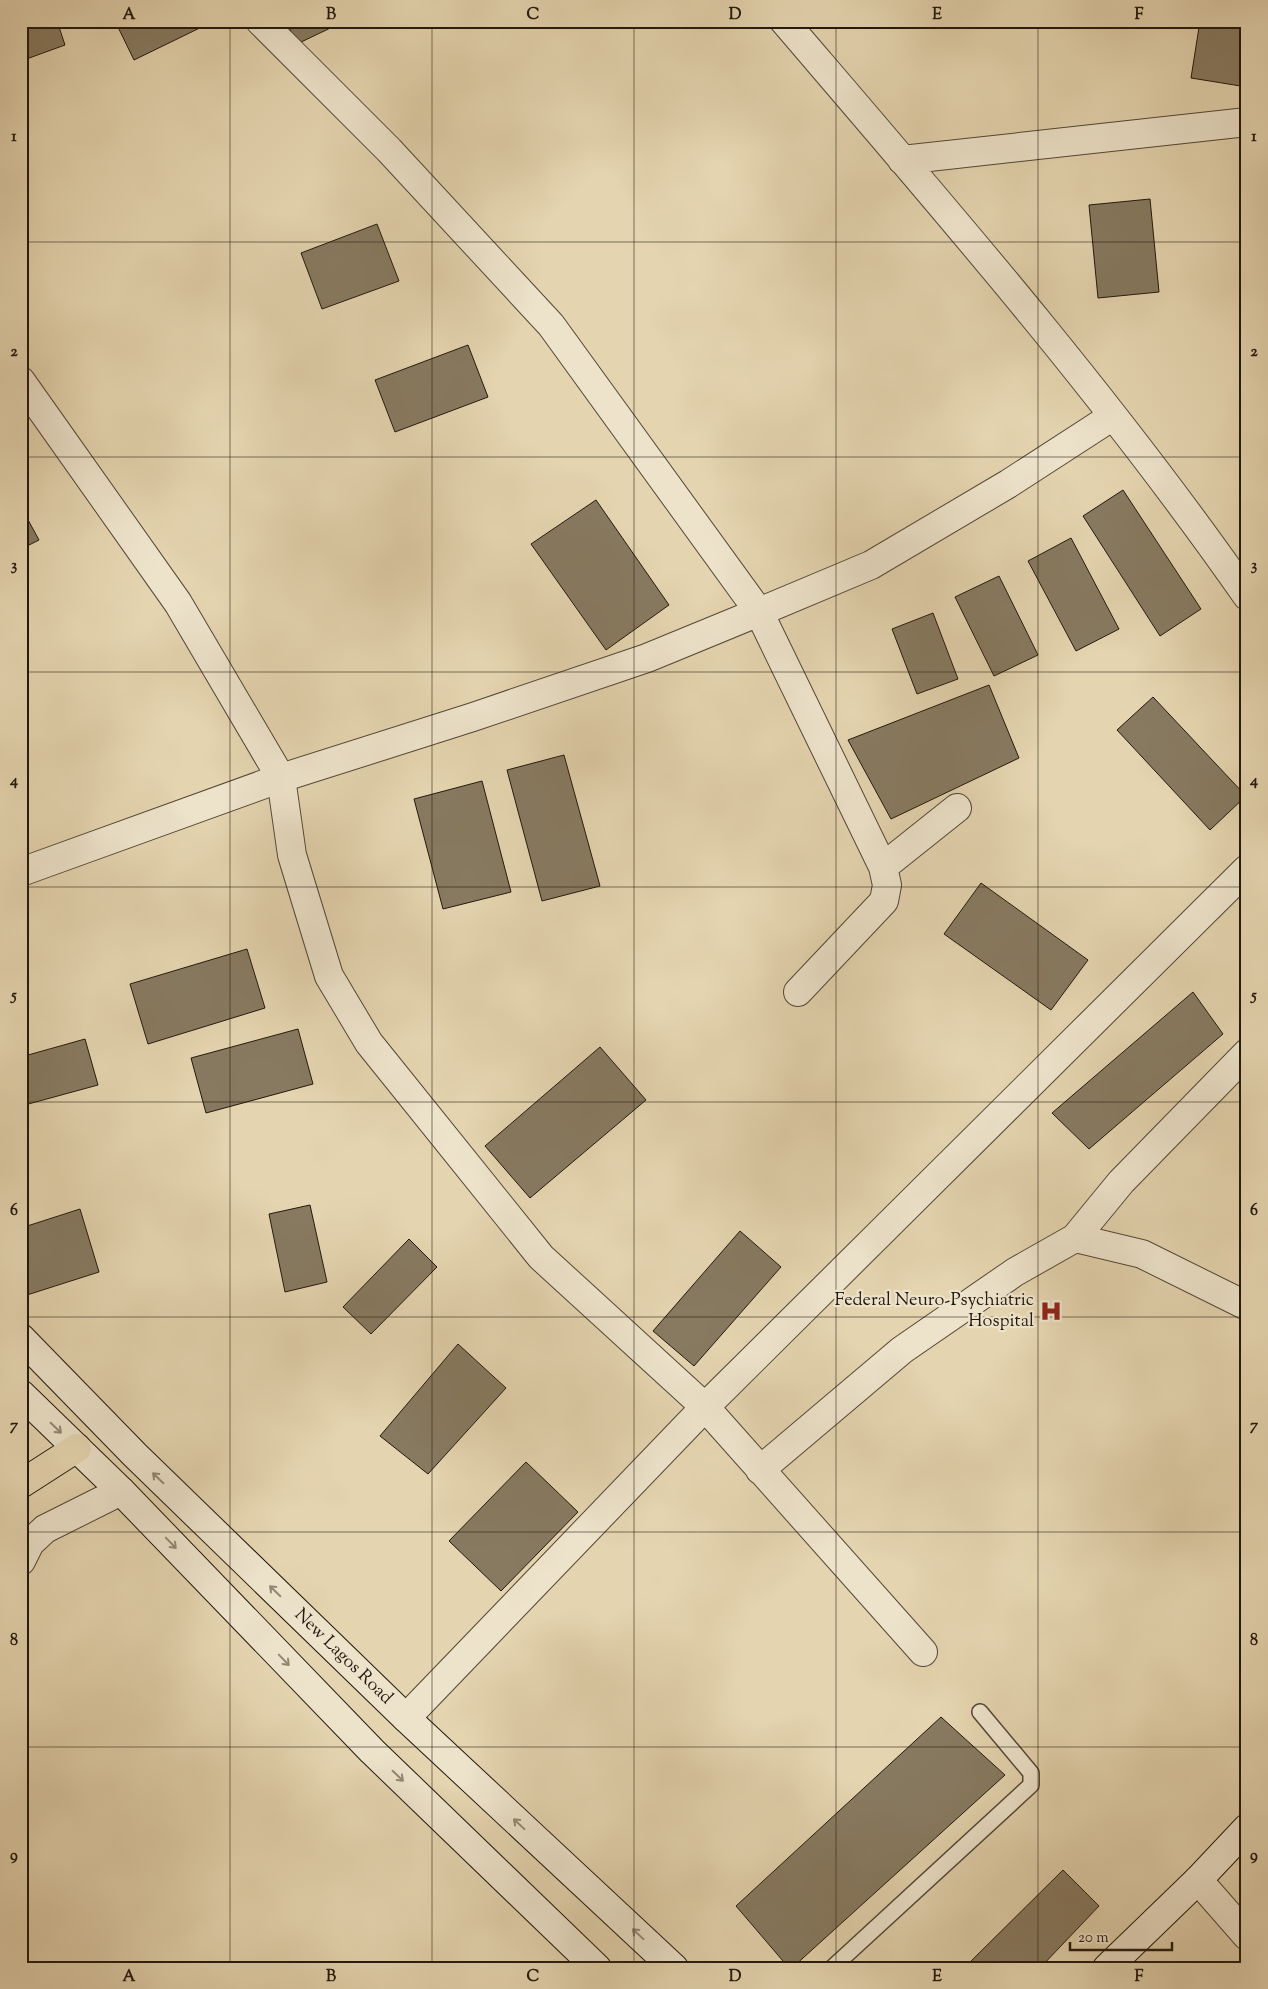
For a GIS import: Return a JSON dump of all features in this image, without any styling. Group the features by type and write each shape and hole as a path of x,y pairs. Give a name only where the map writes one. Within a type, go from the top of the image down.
{"highway":[{"path":"21,1484 77,1448"}],"street":[{"path":"260,21 389,150 551,325 759,612 883,867 887,885 884,901 798,992"},
{"path":"784,21 1051,336 1197,525 1247,596"},
{"path":"902,160 1247,122"},
{"path":"21,381 178,603 281,778 292,855 329,976 369,1043 541,1257 705,1408 923,1652"},
{"path":"21,872 281,778 473,717 629,664 759,612 871,564 1008,484 1113,416"},
{"path":"883,867 957,808"},
{"path":"406,1718 705,1408 1247,869"},
{"path":"760,1470 902,1350 1015,1272 1075,1238 1121,1182 1247,1052"},
{"path":"1075,1238 1142,1254 1247,1306"},
{"name":"New Lagos Road","path":"24,1337 135,1455 406,1718 674,1968"},
{"path":"21,1394 121,1491 372,1751 597,1968"},
{"path":"21,1561 30,1543 45,1529 121,1491"},
{"path":"1107,1968 1198,1880 1247,1828"},
{"path":"1198,1880 1247,1936"}],"lane":[{"path":"832,1968 1031,1785 1031,1773 980,1712"}],"building":[{"path":"21,21 57,21 65,45 21,61"},
{"path":"115,21 214,21 134,60"},
{"path":"286,21 345,21 297,44"},
{"path":"1200,21 1247,21 1247,87 1191,78"},
{"path":"1150,199 1159,292 1098,298 1089,205"},
{"path":"377,224 399,281 322,309 301,253"},
{"path":"468,345 488,397 395,432 375,380"},
{"path":"1123,490 1201,609 1160,636 1083,516"},
{"path":"596,500 669,605 606,650 531,544"},
{"path":"21,507 39,540 21,549"},
{"path":"1071,538 1119,629 1076,651 1028,561"},
{"path":"999,576 1038,655 994,676 955,597"},
{"path":"933,613 958,679 917,694 892,629"},
{"path":"989,685 1019,758 891,819 848,740"},
{"path":"1153,697 1246,796 1210,830 1117,730"},
{"path":"564,755 600,886 542,901 507,770"},
{"path":"482,781 511,892 443,909 414,799"},
{"path":"981,883 1088,960 1051,1010 944,934"},
{"path":"247,949 265,1008 148,1044 130,984"},
{"path":"1193,992 1223,1034 1089,1149 1052,1113"},
{"path":"298,1029 313,1084 206,1113 191,1058"},
{"path":"85,1039 98,1085 21,1106 21,1057"},
{"path":"600,1047 646,1100 530,1198 485,1146"},
{"path":"310,1205 327,1282 285,1292 269,1214"},
{"path":"80,1209 99,1272 27,1295 21,1276 21,1228"},
{"path":"740,1231 781,1267 694,1366 653,1331"},
{"path":"409,1239 437,1267 371,1334 343,1307"},
{"path":"458,1344 506,1388 428,1474 380,1436"},
{"path":"526,1462 578,1512 501,1591 449,1541"},
{"path":"941,1717 1005,1775 792,1968 789,1968 736,1906"},
{"path":"1063,1870 1099,1906 1040,1968 964,1968"}],"place":[{"name":"Federal Neuro-Psychiatric Hospital","path":"1051,1311"}]}
